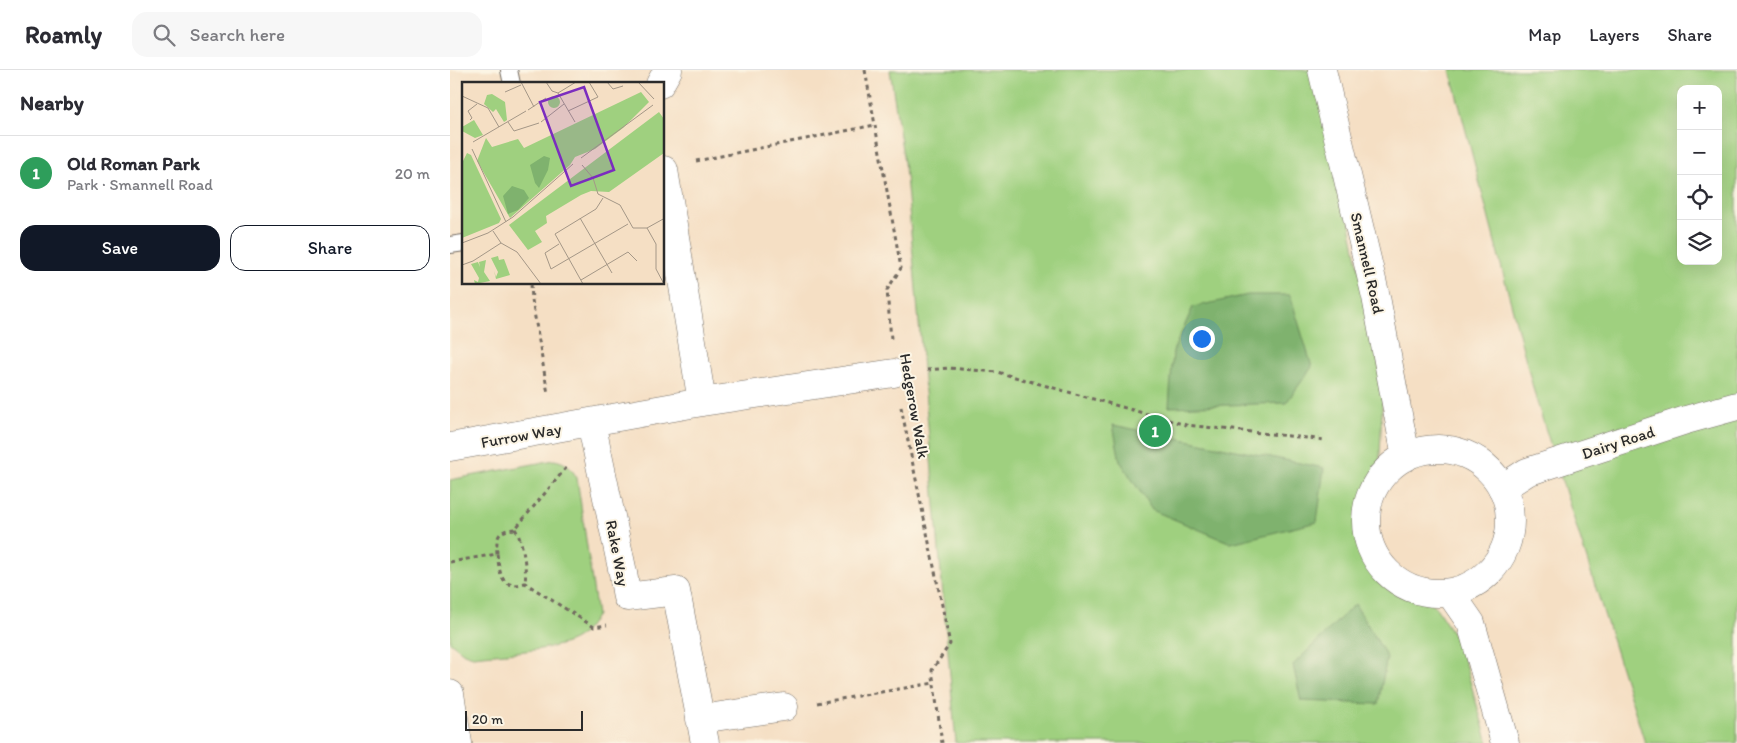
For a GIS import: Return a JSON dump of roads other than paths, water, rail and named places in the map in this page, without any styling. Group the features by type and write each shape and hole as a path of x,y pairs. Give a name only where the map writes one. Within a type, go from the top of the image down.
{"street":[{"path":"661,82 668,70"},
{"name":"Smannell Road","path":"1322,70 1376,297 1406,458"},
{"path":"665,176 702,402"},
{"name":"Furrow Way","path":"450,447 554,430 702,402 894,373"},
{"name":"Dairy Road","path":"1502,488 1527,472 1686,420 1737,406"},
{"name":"Rake Way","path":"591,422 623,573 626,598 676,591 702,731 784,707"},
{"path":"1444,448 1463,453 1485,465 1502,488 1510,512 1509,537 1498,562 1480,580 1451,594 1432,594 1402,585 1383,569 1369,545 1365,520 1370,495 1376,483 1393,464 1406,458 1419,451 1444,448"},
{"path":"1451,594 1471,623 1505,743"},
{"path":"450,694 458,743"}],"place":[{"name":"Old Roman Park","path":"1155,431"}]}
